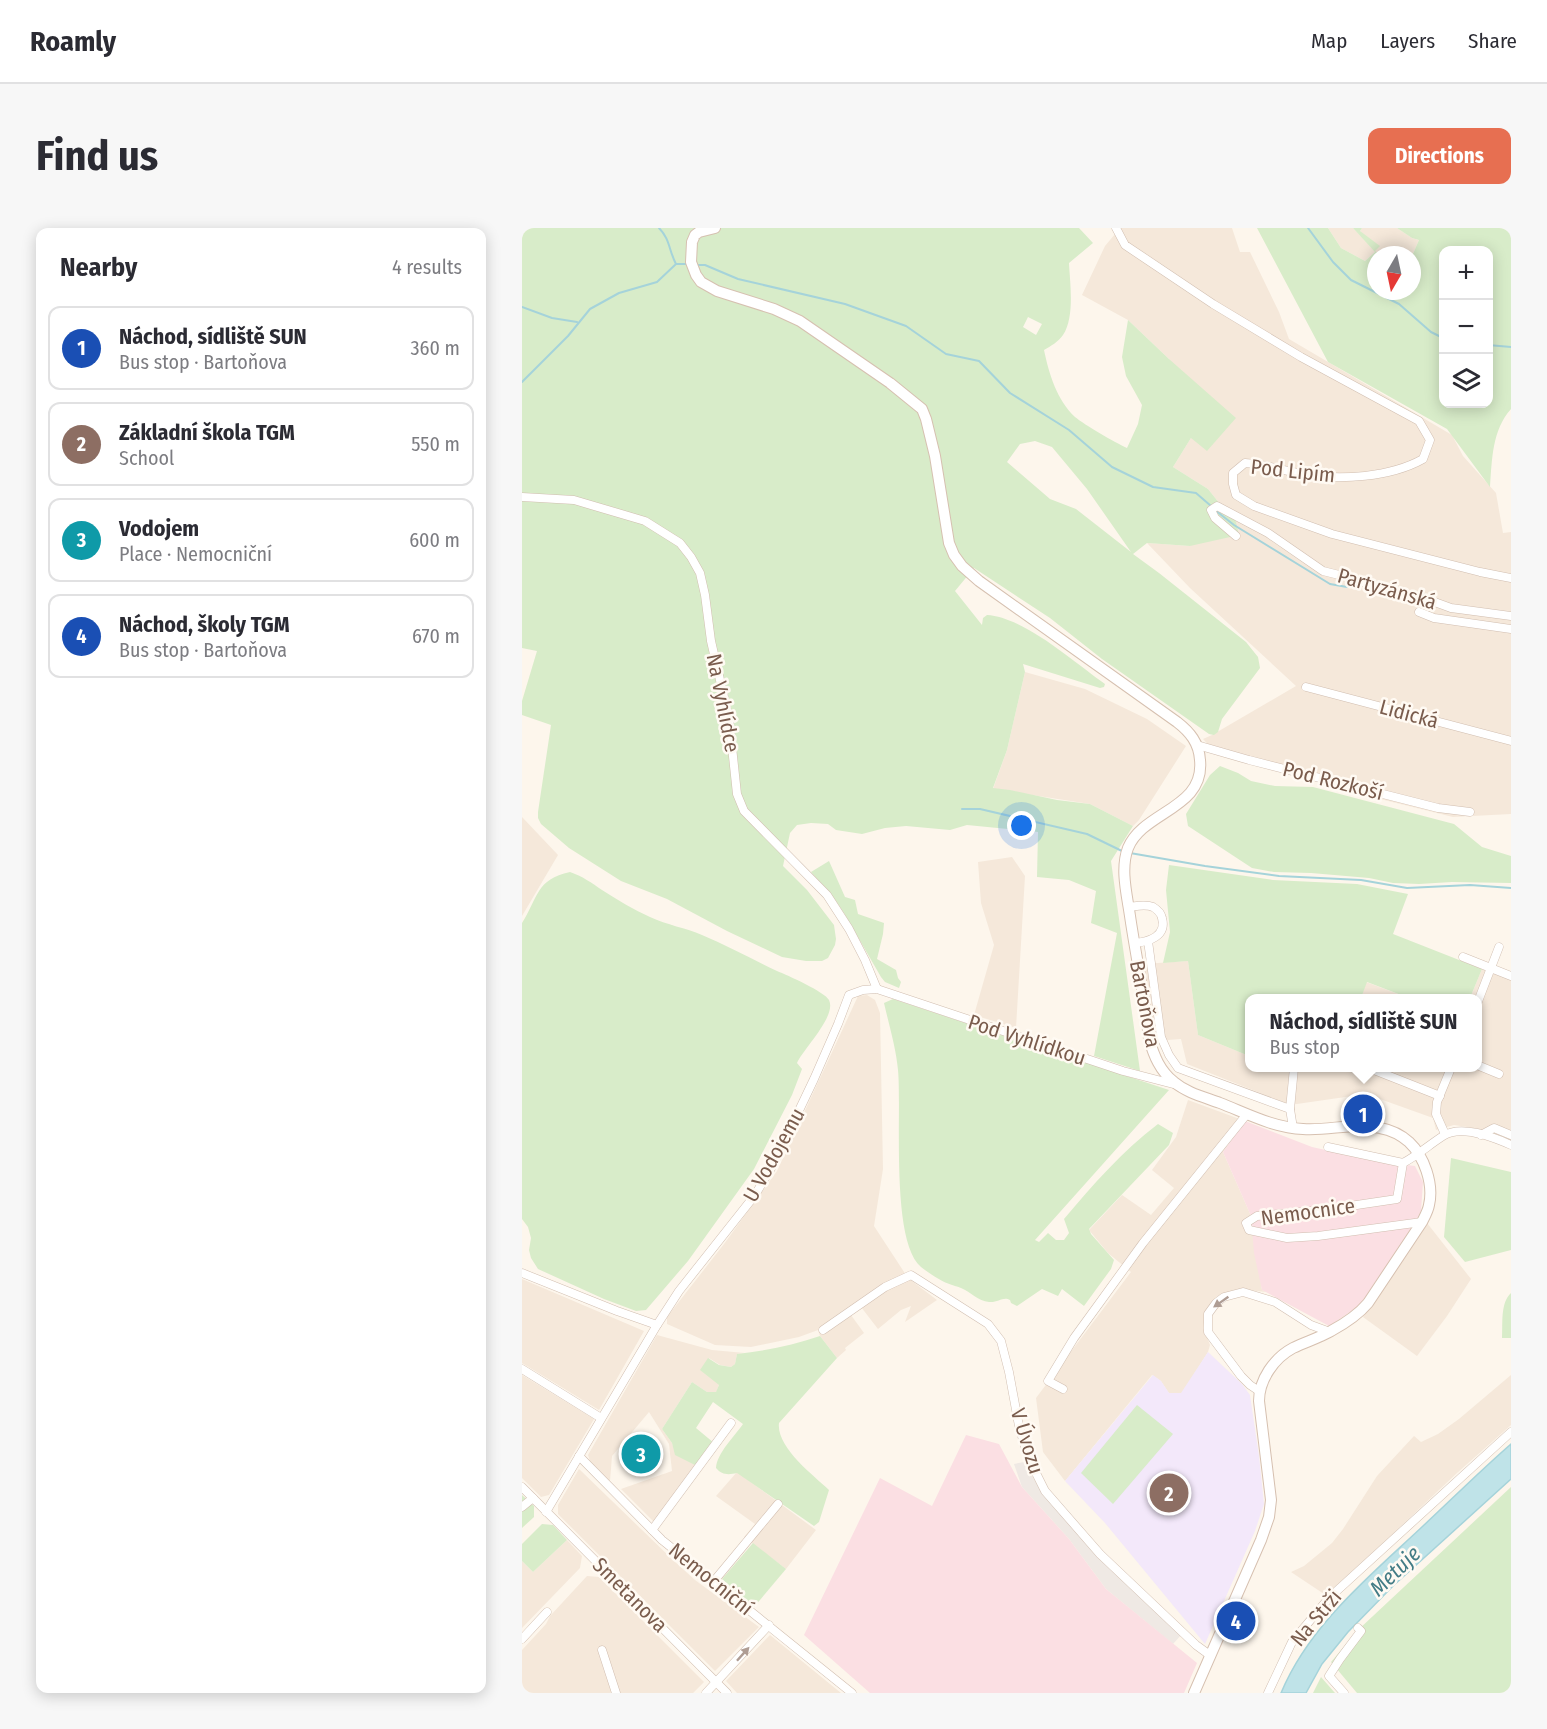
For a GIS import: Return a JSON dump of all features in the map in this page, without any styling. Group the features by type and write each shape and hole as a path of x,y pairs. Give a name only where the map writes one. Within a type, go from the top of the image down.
{"street":[{"path":"716,228 699,232 692,242 691,262 701,282 717,291 774,309 800,321 890,383 922,409 935,456 949,543 962,566 979,581 1177,722 1190,734 1197,745"},
{"name":"Pod Lipím","path":"1116,228 1125,245 1223,310 1311,362 1419,421 1430,440 1423,459 1410,466 1388,472 1343,477 1307,475 1245,463 1233,473 1236,495 1254,506 1332,534 1511,578"},
{"name":"Na Vyhlídce","path":"522,497 574,500 645,521 680,543 691,557 700,573 705,595 711,641 729,719 737,794 744,811 827,895 849,929 877,989"},
{"name":"Partyzánská","path":"1236,536 1215,518 1211,510 1217,506 1268,533 1323,571 1355,579 1398,595 1421,597 1451,608 1511,616"},
{"name":"Partyzánská","path":"1419,612 1434,618 1511,629"},
{"name":"Lidická","path":"1306,687 1511,741"},
{"name":"Pod Rozkoší","path":"1197,745 1438,808 1470,812"},
{"name":"Bartoňova","path":"1197,745 1200,765 1194,788 1182,801 1136,835 1128,847 1124,860 1149,1039 1161,1068 1178,1086 1275,1124 1312,1129 1351,1125 1379,1127 1396,1133 1404,1138 1419,1155 1426,1171 1430,1194 1428,1210 1422,1222 1363,1309 1330,1332 1284,1354 1269,1371 1259,1391"},
{"path":"1129,907 1142,905 1153,907 1161,914 1164,923 1162,931 1154,938 1134,944"},
{"path":"1148,941 1161,1037 1168,1055 1178,1068 1290,1109"},
{"path":"1481,994 1500,947"},
{"path":"1463,957 1511,976"},
{"name":"Pod Vyhlídkou","path":"877,989 1123,1071 1178,1086"},
{"name":"U Vodojemu","path":"546,1512 679,1291 749,1203 773,1165 814,1079 849,995 863,990 877,989"},
{"path":"1482,1067 1499,1074"},
{"path":"1293,1128 1290,1109 1294,1072"},
{"path":"1379,1072 1440,1096"},
{"path":"1445,1134 1436,1114 1449,1072"},
{"path":"1063,1389 1048,1381 1074,1338 1143,1243 1247,1114"},
{"path":"1481,1135 1494,1128 1511,1135"},
{"path":"1328,1147 1403,1163 1419,1155 1445,1134 1463,1131 1498,1139 1511,1145"},
{"name":"Nemocnice","path":"1403,1163 1397,1199 1323,1210 1257,1216 1246,1223 1249,1230 1293,1237 1318,1236 1422,1222"},
{"path":"522,1273 657,1325"},
{"name":"V Úvozu","path":"824,1330 885,1287 911,1275 988,1324 1001,1341 1028,1457 1045,1491 1100,1554 1196,1645 1211,1656"},
{"path":"1194,1693 1261,1540 1270,1513 1270,1484 1259,1413 1259,1391 1250,1385 1234,1367 1208,1332 1208,1314 1216,1303 1243,1292 1275,1302 1311,1325 1330,1332"},
{"path":"522,1369 601,1418"},
{"path":"652,1530 731,1423"},
{"name":"Na Strži","path":"1268,1693 1292,1642 1329,1598 1511,1432"},
{"name":"Nemocniční","path":"579,1455 662,1540 852,1693"},
{"name":"Smetanova","path":"522,1487 727,1693"},
{"path":"522,1507 533,1498"},
{"path":"714,1581 778,1504"},
{"path":"522,1639 548,1612"},
{"path":"706,1693 769,1625"},
{"path":"1344,1693 1329,1676 1361,1631 1359,1628"},
{"path":"603,1650 616,1693"}],"shaded area":[{"path":"1120,228 1232,228 1240,252 1250,252 1279,312 1289,339 1452,435 1463,456 1496,493 1503,533 1511,532 1511,814 1453,817 1364,795 1215,752 1203,739 1296,686 1190,588 1147,543 1190,546 1228,514 1208,489 1173,467 1191,438 1169,359 1128,320 1082,295 1105,246"},
{"path":"1328,228 1353,228 1370,246 1367,246 1365,261 1341,248"},
{"path":"1362,228 1397,228 1419,240 1416,246 1371,246 1360,231"},
{"path":"1025,672 1085,689 1147,719 1186,746 1133,826 1090,804 993,789 1007,750"},
{"path":"522,817 558,855 522,916"},
{"path":"1012,857 1025,876 1016,1028 974,1015 994,945 981,903 978,862"},
{"path":"1188,961 1198,1035 1245,1054 1245,1072 1482,1072 1482,994 1472,994 1482,969 1511,980 1511,1141 1480,1129 1454,1125 1436,1130 1433,1118 1366,1094 1290,1105 1187,1064 1181,1039 1155,1041 1143,964"},
{"path":"1366,982 1398,994 1362,994"},
{"path":"867,995 875,1000 880,1013 883,1169 874,1226 908,1278 937,1300 905,1322 911,1306 901,1310 878,1329 861,1307 851,1315 864,1333 845,1348 846,1350 837,1358 818,1330 799,1337 751,1347 715,1345 667,1324 667,1317 777,1171 858,996"},
{"path":"1188,1100 1245,1121 1223,1152 1251,1216 1262,1290 1266,1292 1237,1289 1216,1297 1206,1311 1203,1328 1210,1345 1208,1352 1182,1393 1169,1393 1161,1381 1152,1375 1065,1481 1043,1452 1036,1398 1131,1272 1108,1253 1089,1230 1122,1195 1151,1215 1174,1188 1152,1170 1176,1137"},
{"path":"1245,1121 1312,1147 1375,1161 1415,1166 1423,1182 1421,1211 1401,1248 1359,1306 1329,1326 1262,1290 1254,1253 1251,1216 1223,1152"},
{"path":"1427,1223 1471,1279 1417,1356 1363,1317"},
{"path":"522,1279 644,1331 599,1410 522,1363"},
{"path":"657,1335 712,1350 745,1353 737,1354 735,1364 731,1367 720,1365 709,1358 719,1385 716,1393 707,1392 692,1382 662,1429 674,1449 697,1466 655,1523 621,1489 672,1471 669,1444 649,1412 612,1456 610,1481 590,1461 588,1455"},
{"path":"1208,1352 1242,1384 1250,1395 1264,1504 1255,1531 1205,1644 1105,1523 1065,1481 1153,1375 1161,1381 1169,1393 1181,1393"},
{"path":"522,1375 594,1419 549,1495 541,1497 522,1478"},
{"path":"1511,1375 1511,1425 1327,1596 1291,1572 1304,1566 1332,1543 1377,1476 1414,1436 1421,1442 1438,1434"},
{"path":"966,1435 999,1444 1022,1487 1069,1539 1106,1589 1197,1663 1184,1693 870,1693 804,1635 880,1478 932,1506"},
{"path":"1024,1462 1039,1488 1182,1634 1173,1644 1106,1589 1069,1539 1022,1487 1014,1464"},
{"path":"579,1469 695,1580 759,1627 715,1671 558,1514 558,1505"},
{"path":"737,1472 816,1530 786,1569 744,1537 755,1524 716,1496"},
{"path":"567,1540 582,1556 580,1568 522,1628 522,1561 533,1572"},
{"path":"587,1576 599,1577 704,1682 693,1693 522,1693 522,1650"},
{"path":"770,1635 841,1693 737,1693 726,1681"}],"green space":[{"path":"522,228 1079,228 1093,243 1069,263 1071,300 1067,328 1059,340 1044,350 1048,368 1063,403 1075,417 1127,448 1138,424 1142,405 1126,376 1122,357 1128,320 1236,418 1207,451 1191,438 1173,467 1208,489 1228,514 1235,518 1239,535 1190,546 1147,543 1133,554 1246,642 1258,657 1260,668 1222,719 1218,732 1214,735 1209,734 1102,659 1050,618 974,568 955,591 982,625 983,618 987,615 1017,624 1049,642 1105,684 1100,688 1023,664 1025,672 1007,750 993,788 1090,804 1133,826 1111,861 1140,1071 1094,1056 1117,933 1091,923 1096,891 1069,880 1037,877 1038,832 967,825 950,830 906,826 862,834 836,830 828,824 797,825 790,833 783,866 807,890 834,925 836,939 828,958 822,961 782,957 667,899 621,881 569,848 541,824 538,812 551,725 522,715 522,701 537,651 522,648","holes":["1028,317 1042,324 1036,335 1023,327","1035,441 1052,447 1087,489 1131,552 1076,509 1050,499 1007,462 1020,444"]},
{"path":"1257,228 1328,228 1341,248 1365,261 1367,259 1367,300 1421,300 1421,246 1416,246 1419,240 1397,228 1511,228 1511,409 1500,426 1497,436 1490,487 1447,429 1328,362"},
{"path":"1353,228 1362,228 1360,231 1380,246 1370,246"},
{"path":"1220,766 1251,781 1275,786 1313,787 1454,824 1482,847 1511,856 1511,883 1393,883 1369,878 1274,872 1252,868 1188,826 1186,814 1210,775"},
{"path":"829,861 845,897 855,900 858,914 884,923 877,959 896,970 901,982 899,988 885,982 881,977 836,901 811,872"},
{"path":"1169,865 1273,880 1357,884 1408,894 1393,934 1482,969 1472,994 1398,994 1367,982 1362,994 1245,994 1245,1054 1198,1035 1188,961 1163,963 1170,932 1166,890"},
{"path":"570,872 644,914 702,935 805,984 829,1000 828,1015 797,1063 802,1069 792,1095 754,1169 688,1261 646,1310 636,1311 604,1299 538,1269 531,1258 529,1250 531,1238 528,1227 522,1219 522,923 544,885 550,879"},
{"path":"893,999 1169,1090 1035,1240 1039,1242 1048,1233 1056,1240 1064,1240 1069,1233 1064,1219 1120,1157 1158,1124 1173,1133 1169,1145 1089,1229 1114,1260 1111,1269 1084,1306 1062,1289 1058,1296 1042,1289 1017,1306 1007,1299 985,1301 932,1275 921,1267 911,1253 901,1204 898,1070 884,1003"},
{"path":"1451,1158 1511,1172 1511,1250 1465,1262 1444,1237"},
{"path":"1511,1293 1511,1338 1502,1338 1505,1302"},
{"path":"820,1336 837,1358 779,1423 783,1441 789,1451 829,1490 819,1522 814,1526 737,1473 725,1474 716,1468 723,1451 743,1424 713,1402 696,1428 714,1443 697,1466 675,1455 672,1443 662,1429 692,1382 707,1392 716,1392 719,1385 700,1370 708,1358 719,1365 731,1367 735,1364 737,1354 779,1347"},
{"path":"1137,1405 1173,1434 1113,1504 1081,1473"},
{"path":"1511,1487 1511,1693 1357,1693 1331,1662 1358,1630"},
{"path":"522,1495 534,1506 534,1517 522,1528"},
{"path":"542,1524 553,1525 567,1540 533,1572 522,1561 522,1544"},
{"path":"753,1543 786,1569 754,1607 722,1579"},
{"path":"1321,1677 1335,1693 1313,1693"}],"water":[{"name":"Metuje","path":"1511,1444 1511,1479 1393,1586 1348,1632 1322,1664 1306,1693 1281,1693 1308,1645 1343,1602"}],"waterway":[{"path":"659,228 665,236 676,264 687,264"},
{"path":"1308,228 1333,262 1351,280 1399,304 1431,332 1439,336"},
{"path":"522,382 568,336 590,309 619,293 657,282 676,264"},
{"path":"695,265 705,265 738,279 845,304 906,326 946,354 979,361 1010,393 1069,430 1112,467 1153,487 1196,493 1211,506"},
{"path":"522,307 552,318 577,322"},
{"path":"1493,345 1511,347"},
{"path":"1215,510 1234,525 1330,584 1347,587"},
{"path":"962,809 980,809 1087,834 1124,852"},
{"path":"1130,853 1279,876 1361,880 1407,888 1470,885 1511,888"}],"place":[{"name":"Náchod, sídliště SUN","path":"1363,1114"},
{"name":"Vodojem","path":"641,1454"},
{"name":"Základní škola TGM","path":"1169,1493"},
{"name":"Náchod, školy TGM","path":"1236,1621"}]}
